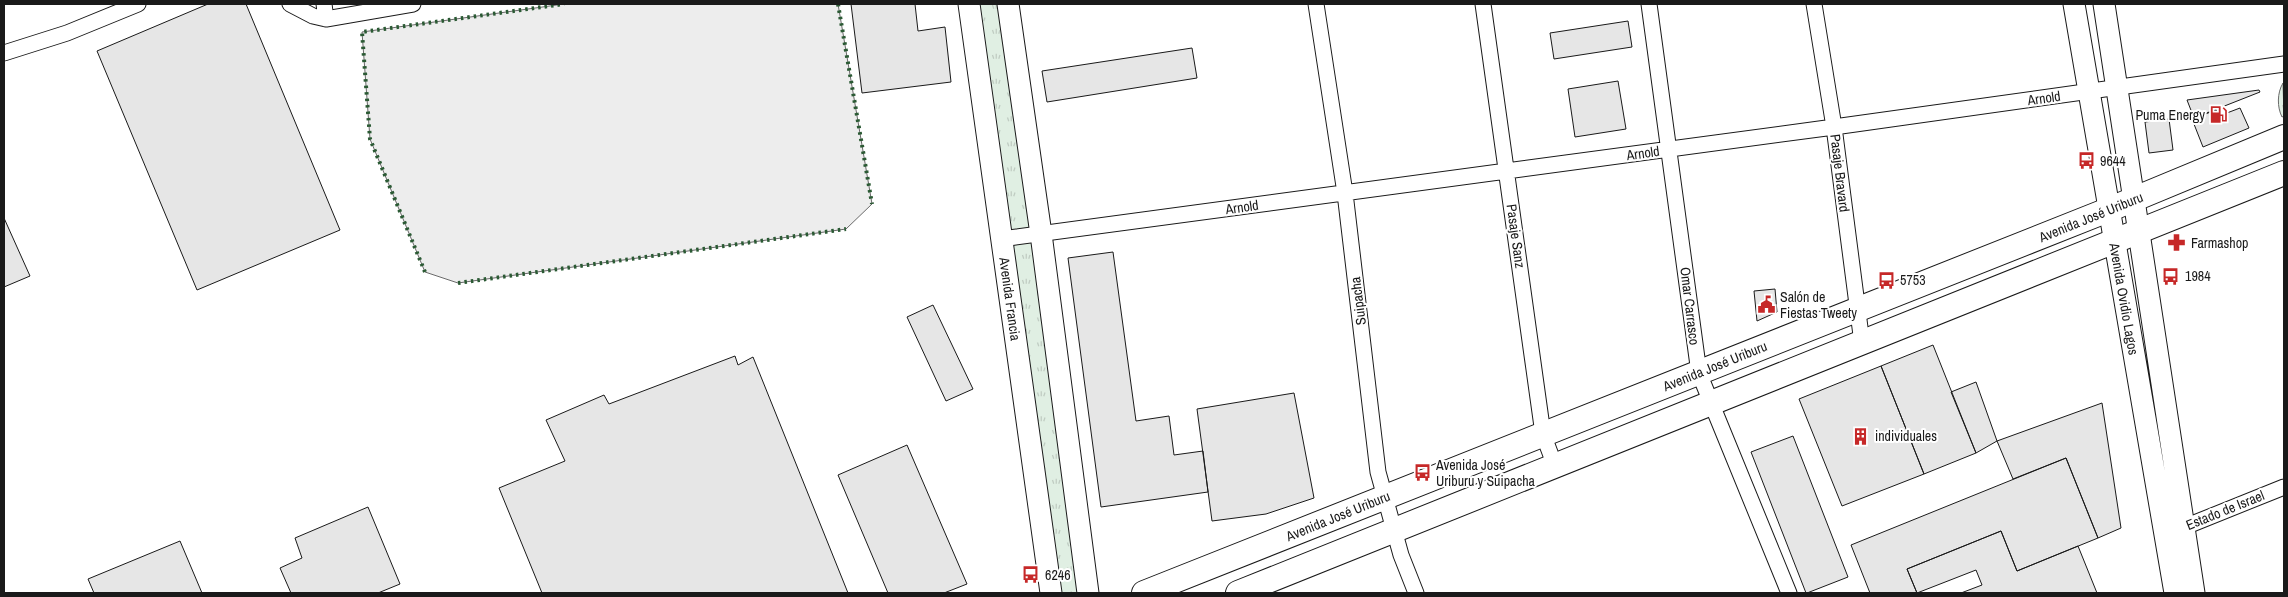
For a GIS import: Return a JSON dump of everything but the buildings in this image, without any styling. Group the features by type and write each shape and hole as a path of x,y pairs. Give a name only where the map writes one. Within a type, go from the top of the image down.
{"main road":[{"name":"Avenida Francia","path":"969,4 1051,593"},
{"path":"1008,4 1042,234 1088,593"},
{"name":"Avenida Ovidio Lagos","path":"2074,4 2114,242 2175,530 2194,593"},
{"name":"Avenida Ovidio Lagos","path":"2104,4 2139,231 2175,530 2175,593"},
{"name":"Avenida José Uriburu","path":"1144,593 2133,200 2284,137"},
{"path":"1238,593 2284,173"}],"street":[{"path":"4,53 67,33 138,4"},
{"path":"290,4 313,16 325,11 413,4"},
{"name":"Suipacha","path":"1316,4 1345,193 1378,472 1401,555 1416,593"},
{"name":"Pasaje Sanz","path":"1483,4 1543,434 1555,466"},
{"name":"Omar Carrasco","path":"1649,4 1699,372 1788,593"},
{"name":"Pasaje Bravard","path":"1814,4 1834,127 1862,343"},
{"name":"Arnold","path":"1002,239 1834,127 2284,64"},
{"name":"Estado de Israel","path":"2175,530 2284,487"}],"green space":[{"path":"969,4 1008,4 1088,593 1051,593"},
{"path":"2283,83 2284,116 2282,117 2278,100"}],"shaded area":[{"path":"564,4 838,4 872,204 846,229 458,283 425,272 370,139 362,32"}],"hedge":[{"path":"425,272 370,139 362,32 564,4"},
{"path":"838,4 872,204"},
{"path":"458,283 846,229"}],"place":[{"name":"Puma Energy","path":"2219,115"},
{"name":"9644","path":"2086,161"},
{"name":"Farmashop","path":"2177,243"},
{"name":"1984","path":"2171,276"},
{"name":"5753","path":"1886,280"},
{"name":"Salón de Fiestas Tweety","path":"1766,305"},
{"name":"individuales","path":"1861,436"},
{"name":"Avenida José Uriburu y Suipacha","path":"1422,473"},
{"name":"6246","path":"1031,575"}]}
